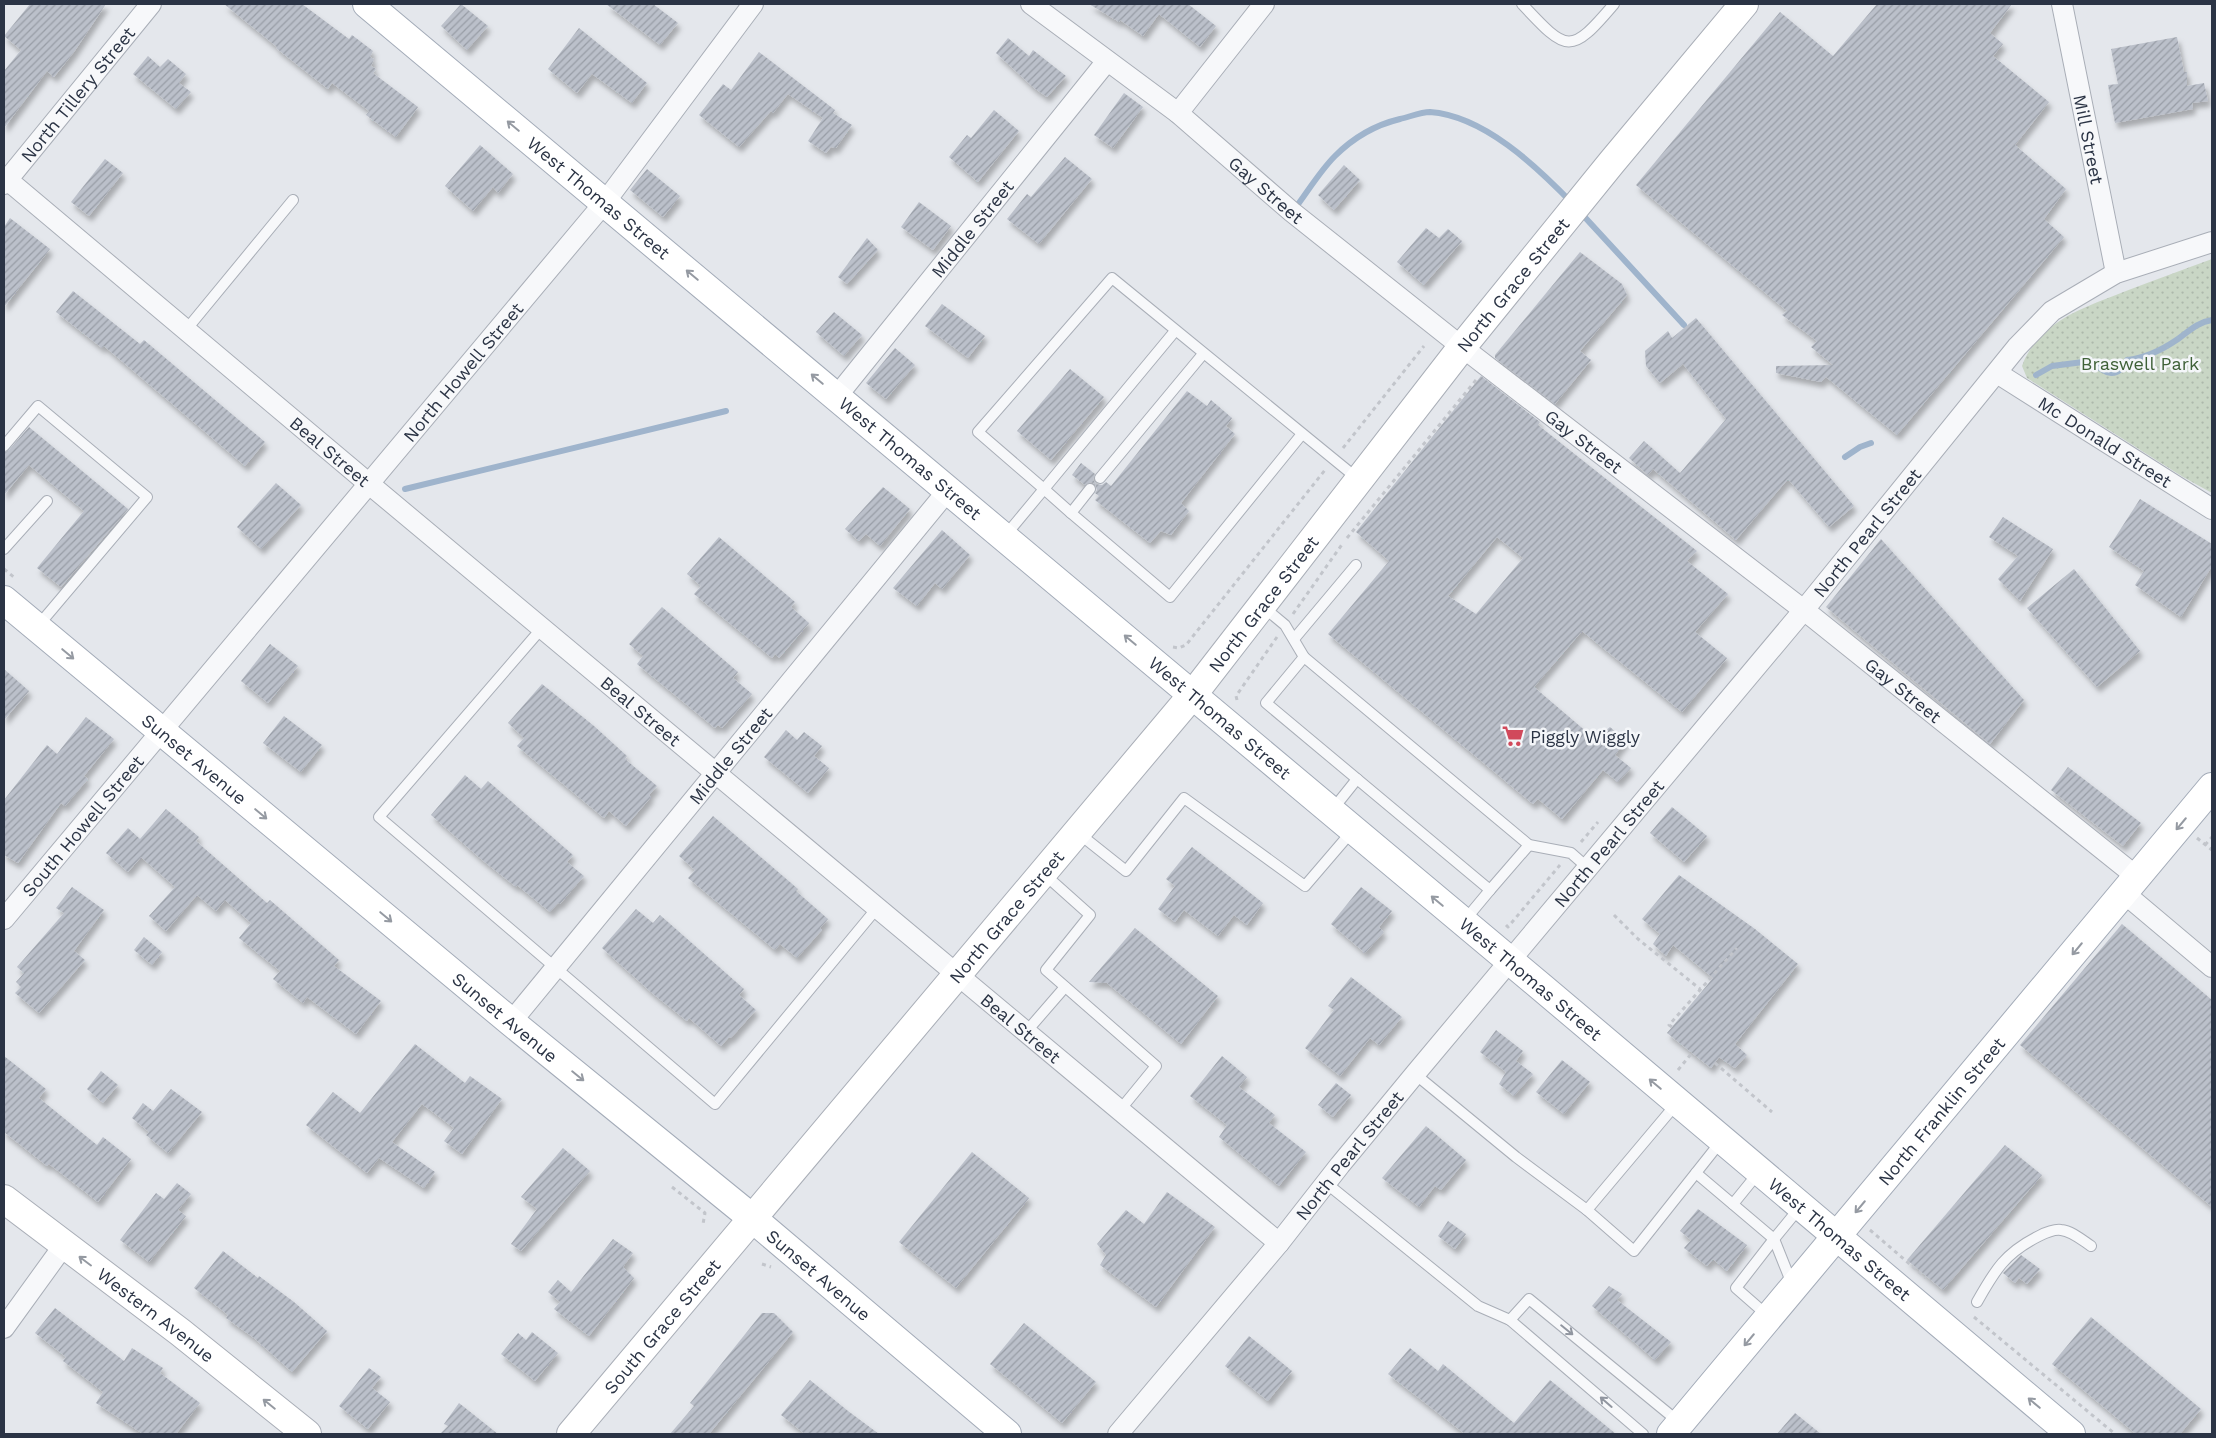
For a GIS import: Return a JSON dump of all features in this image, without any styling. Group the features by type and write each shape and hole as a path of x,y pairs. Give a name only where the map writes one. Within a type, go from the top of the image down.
{"main road":[{"name":"West Thomas Street","path":"367,4 1194,693 1353,829 1471,913 1509,962 2071,1434"},
{"name":"North Grace Street","path":"752,1218 1194,693 1462,347 1612,162 1744,4"},
{"name":"Sunset Avenue","path":"4,600 511,1022 752,1218 1007,1434"},
{"name":"North Franklin Street","path":"1675,1429 2212,787"},
{"name":"Western Avenue","path":"4,1200 180,1332 307,1434"},
{"name":"South Grace Street","path":"571,1434 752,1218"}],"street":[{"name":"North Tillery Street","path":"5,180 151,4"},
{"name":"North Howell Street","path":"161,731 605,202 753,4"},
{"name":"Gay Street","path":"1031,4 1178,113 1292,212 1462,347 1803,611 2130,885 2212,967"},
{"path":"1178,113 1264,4"},
{"name":"Mill Street","path":"2062,4 2116,273"},
{"name":"Middle Street","path":"837,396 1107,61"},
{"name":"Beal Street","path":"5,180 1279,1243"},
{"name":"North Pearl Street","path":"1118,1434 1279,1243 1415,1074 1803,611 1998,373 2017,347 2052,311 2116,273 2212,242"},
{"name":"Mc Donald Street","path":"1998,373 2212,509"},
{"name":"Middle Street","path":"511,1022 949,489"},
{"name":"South Howell Street","path":"4,919 161,731"},
{"path":"4,1328 64,1245"}],"lane":[{"path":"1522,4 1559,40 1574,42 1583,38 1614,4"},
{"path":"186,330 293,200"},
{"path":"1302,434 1170,597 978,432 1112,278 1359,480"},
{"path":"1006,536 1175,331"},
{"path":"1100,478 1203,354"},
{"path":"4,446 38,406 147,497 37,628"},
{"path":"1070,513 1090,489"},
{"path":"4,549 47,501"},
{"path":"1294,639 1356,565"},
{"path":"1261,606 1286,625 1304,657 1529,845 1571,852 1588,868"},
{"path":"542,628 378,817 715,1104 877,908"},
{"path":"1304,657 1266,702 1490,890"},
{"path":"1332,811 1357,779"},
{"path":"1076,832 1126,871 1184,798 1305,886 1353,829"},
{"path":"1471,913 1529,845"},
{"path":"1042,872 1090,915 1046,970 1156,1066 1120,1110"},
{"path":"1026,1032 1065,987"},
{"path":"1415,1074 1516,1158 1587,1210 1634,1251 1722,1140"},
{"path":"1587,1210 1678,1103"},
{"path":"1733,1204 1760,1172"},
{"path":"1696,1173 1774,1239 1793,1288"},
{"path":"1326,1183 1478,1306 1510,1320 1643,1434"},
{"path":"1769,1316 1736,1288 1801,1206"},
{"path":"1977,1302 1993,1273 2016,1248 2045,1232 2059,1229 2071,1232 2091,1246"},
{"path":"1510,1320 1529,1299 1675,1429"}],"path":[{"path":"1170,646 1178,648 1186,645 1424,346"},
{"path":"1238,706 1236,696 1344,542 1478,378"},
{"path":"1471,913 1508,927 1604,815"},
{"path":"2193,833 2212,850"},
{"path":"2205,845 2212,837"},
{"path":"1614,915 1700,990"},
{"path":"1672,1026 1669,1024 1737,948"},
{"path":"1678,1070 1692,1053"},
{"path":"1715,1063 1772,1112"},
{"path":"1670,1064 1685,1076"},
{"path":"1865,1232 1868,1228 1933,1284"},
{"path":"1968,1312 2115,1434"}],"green space":[{"name":"Braswell Park","path":"2212,259 2212,493 2183,477 2027,378 2022,366 2037,340 2051,327 2068,316 2107,298"}],"building":[{"path":"30,4 106,4 74,52 54,77 47,71 4,128 4,71 21,50 4,36"},
{"path":"224,4 302,4 349,39 352,35 373,51 370,57 374,59 371,66 376,69 373,73 418,107 396,137 366,115 369,111 332,83 328,89"},
{"path":"461,4 488,26 467,50 441,26"},
{"path":"606,4 653,4 678,23 660,45"},
{"path":"1089,4 1188,4 1216,26 1200,47 1159,14 1143,36 1120,20 1119,22"},
{"path":"1877,4 2012,4 1990,33 2003,44 1993,56 2049,102 2015,145 2066,189 2044,219 2064,237 1897,435 1826,377 1821,382 1776,373 1776,366 1833,365 1811,347 1817,341 1782,315 1787,311 1636,185 1780,12 1833,56"},
{"path":"579,28 647,83 632,103 592,74 577,93 548,69"},
{"path":"2177,37 2184,72 2187,72 2187,86 2204,83 2208,101 2192,103 2193,109 2115,123 2108,85 2118,84 2111,49"},
{"path":"1008,38 1029,56 1033,50 1066,76 1047,97 1034,88 996,53"},
{"path":"759,52 835,110 833,113 852,125 836,148 831,147 826,153 808,141 823,118 788,94 773,113 771,111 739,147 699,115 723,84 731,90"},
{"path":"148,56 160,67 168,59 186,74 179,83 191,92 176,109 133,74"},
{"path":"1124,93 1143,107 1113,148 1094,135"},
{"path":"994,110 1019,131 978,182 949,157 967,135 971,138"},
{"path":"480,145 513,174 498,193 493,187 473,211 445,186"},
{"path":"1065,157 1092,179 1039,244 1007,219 1027,194 1031,197"},
{"path":"105,159 123,173 89,216 71,202"},
{"path":"1344,165 1360,180 1334,210 1318,195"},
{"path":"647,169 680,196 663,217 630,190"},
{"path":"919,202 951,226 933,250 901,227"},
{"path":"10,218 50,249 4,307 4,227"},
{"path":"1426,228 1439,238 1448,229 1462,241 1424,285 1397,262"},
{"path":"867,238 878,250 847,284 838,277"},
{"path":"1580,252 1622,284 1627,295 1580,351 1591,360 1555,404 1495,358 1495,355"},
{"path":"73,291 140,344 144,340 265,442 245,466 104,346 102,348 56,312"},
{"path":"942,304 985,336 968,358 925,326"},
{"path":"834,312 862,335 844,356 816,332"},
{"path":"1696,318 1854,506 1829,527 1788,479 1736,540 1653,469 1648,475 1629,458 1644,441 1680,473 1726,419 1683,364 1660,383 1646,366 1645,351 1668,331 1672,338"},
{"path":"895,348 915,365 886,399 866,383"},
{"path":"1070,369 1104,397 1051,460 1017,431"},
{"path":"1481,376 1540,422 1538,425 1697,551 1687,561 1728,594 1695,632 1727,658 1682,712 1582,631 1534,687 1595,739 1610,727 1626,741 1615,755 1631,768 1618,782 1603,770 1562,819 1538,799 1533,804 1328,634 1389,561 1356,532","holes":["1497,537 1523,558 1476,614 1448,596"]},
{"path":"1187,391 1207,406 1211,400 1232,418 1226,426 1235,434 1181,503 1189,511 1171,535 1161,531 1150,543 1095,500 1099,496 1095,493 1097,490 1095,484 1091,482 1085,485 1072,475 1081,463 1095,474 1093,480 1096,484 1102,485 1106,482 1111,486"},
{"path":"29,427 128,509 61,587 37,568 84,511 29,465 4,495 4,453 9,450"},
{"path":"276,483 301,505 261,549 237,527"},
{"path":"883,487 910,509 880,546 866,534 859,541 845,529"},
{"path":"2140,499 2212,544 2212,566 2181,617 2135,585 2144,571 2109,547"},
{"path":"2003,517 2053,549 2020,601 1998,579 2018,556 1989,537"},
{"path":"942,530 970,555 942,589 935,583 917,606 893,588"},
{"path":"719,537 795,602 791,607 809,623 779,658 775,654 772,658 694,594 701,586 687,574"},
{"path":"1881,539 2024,700 1990,744 1826,607"},
{"path":"2074,569 2140,651 2097,687 2027,608"},
{"path":"662,607 738,672 733,678 752,694 722,728 718,725 715,728 637,664 643,656 629,644"},
{"path":"270,644 298,666 268,703 241,681"},
{"path":"4,669 29,691 4,720"},
{"path":"542,684 594,726 627,756 625,759 657,786 649,795 651,797 626,826 609,811 604,818 517,746 524,738 508,723"},
{"path":"284,716 322,745 301,772 263,743"},
{"path":"86,717 114,739 84,776 88,779 65,806 61,803 18,863 4,855 4,800 47,745 57,754"},
{"path":"786,730 797,740 804,732 822,746 814,756 829,768 808,793 764,757"},
{"path":"2068,767 2141,823 2123,846 2051,790"},
{"path":"465,775 481,789 488,781 573,855 567,862 584,876 560,904 558,903 550,912 481,859 431,815"},
{"path":"1672,807 1707,836 1684,862 1650,833"},
{"path":"166,809 199,837 196,841 267,903 270,900 339,960 334,966 381,1001 356,1034 307,997 303,1003 273,979 280,971 239,938 251,923 225,900 216,911 197,895 166,931 149,916 175,887 141,857 128,872 106,853 128,828 140,839"},
{"path":"713,816 798,889 796,891 828,919 820,928 822,930 797,958 780,944 775,950 688,878 695,870 679,856"},
{"path":"1192,847 1263,903 1247,925 1234,915 1218,936 1184,910 1175,922 1158,909 1175,886 1166,879"},
{"path":"1679,875 1755,929 1798,964 1735,1044 1747,1055 1735,1068 1719,1057 1711,1068 1667,1033 1713,978 1673,945 1666,956 1653,944 1660,934 1642,919"},
{"path":"72,887 104,910 74,951 85,960 39,1013 15,993 21,987 16,982 24,973 17,967 64,913 56,908"},
{"path":"1361,887 1392,911 1379,927 1384,932 1365,953 1331,924"},
{"path":"636,909 653,923 660,915 744,989 739,995 756,1010 731,1038 729,1037 721,1046 689,1018 687,1021 652,993 602,948"},
{"path":"2122,924 2212,1000 2212,1207 2020,1045"},
{"path":"1135,928 1218,996 1181,1044 1107,983 1089,982"},
{"path":"144,937 162,952 152,965 134,950"},
{"path":"1351,977 1402,1017 1379,1045 1370,1038 1340,1076 1305,1048 1334,1010 1328,1006"},
{"path":"1496,1030 1523,1051 1516,1061 1533,1074 1514,1096 1499,1084 1506,1072 1480,1052"},
{"path":"415,1044 465,1083 470,1076 502,1099 462,1154 444,1141 454,1128 422,1104 392,1142 435,1172 424,1188 379,1158 367,1173 306,1125 333,1092 360,1113"},
{"path":"4,1056 46,1089 39,1098 97,1145 103,1137 131,1159 98,1202 49,1164 47,1166 4,1132"},
{"path":"1222,1056 1247,1077 1239,1087 1275,1115 1269,1123 1306,1152 1279,1186 1219,1137 1227,1125 1190,1096"},
{"path":"1562,1060 1590,1082 1564,1114 1536,1092"},
{"path":"101,1071 118,1085 103,1103 87,1089"},
{"path":"1336,1083 1351,1095 1333,1117 1318,1105"},
{"path":"171,1089 202,1112 168,1153 146,1135 149,1132 132,1118 143,1103 153,1111"},
{"path":"1426,1126 1466,1160 1441,1190 1435,1186 1419,1207 1382,1178"},
{"path":"2005,1145 2042,1175 1943,1290 1907,1260"},
{"path":"563,1148 590,1171 521,1251 511,1244 537,1209 521,1197"},
{"path":"972,1152 1029,1198 956,1288 899,1242"},
{"path":"177,1183 191,1194 178,1210 186,1216 149,1262 120,1240 156,1193 164,1199"},
{"path":"1167,1192 1215,1227 1156,1307 1100,1265 1106,1255 1097,1244 1126,1210 1144,1224"},
{"path":"1698,1209 1747,1245 1727,1271 1713,1259 1707,1266 1684,1248 1691,1240 1680,1231"},
{"path":"1448,1221 1466,1234 1455,1249 1438,1236"},
{"path":"613,1239 633,1253 623,1267 634,1278 589,1336 554,1309 560,1302 548,1292 558,1280 571,1292"},
{"path":"223,1251 258,1278 259,1276 294,1302 327,1331 292,1372 254,1338 226,1318 228,1315 194,1288"},
{"path":"2021,1255 2040,1269 2027,1284 2019,1278 2015,1283 2003,1273"},
{"path":"1609,1286 1622,1294 1617,1300 1671,1342 1655,1360 1592,1306"},
{"path":"55,1308 124,1361 132,1348 163,1368 160,1373 200,1403 176,1434 143,1434 96,1403 103,1392 63,1361 66,1357 35,1333"},
{"path":"762,1313 774,1313 793,1332 709,1434 670,1434 694,1406 690,1403"},
{"path":"2091,1317 2201,1409 2180,1434 2136,1434 2052,1364"},
{"path":"1024,1323 1096,1382 1062,1423 990,1364"},
{"path":"532,1332 558,1353 535,1381 501,1354 518,1333 526,1340"},
{"path":"1249,1336 1292,1371 1268,1401 1225,1366"},
{"path":"1410,1348 1438,1371 1443,1364 1514,1423 1550,1380 1616,1434 1465,1434 1388,1374"},
{"path":"369,1368 381,1377 372,1388 390,1402 368,1429 339,1406"},
{"path":"810,1380 879,1434 805,1434 781,1415"},
{"path":"459,1403 498,1434 440,1434 448,1426 444,1424"},
{"path":"1795,1413 1821,1434 1777,1434"}],"waterway":[{"path":"1293,211 1324,169 1349,143 1382,125 1430,112 1470,123 1508,145 1572,203"},
{"path":"1580,212 1684,325"},
{"path":"2036,375 2052,366 2091,361 2101,369 2115,373 2123,367 2127,360 2160,350 2198,325 2212,320"},
{"path":"405,489 726,411"},
{"path":"1845,457 1860,447 1871,443"}],"place":[{"name":"Piggly Wiggly","path":"1513,736"}]}
